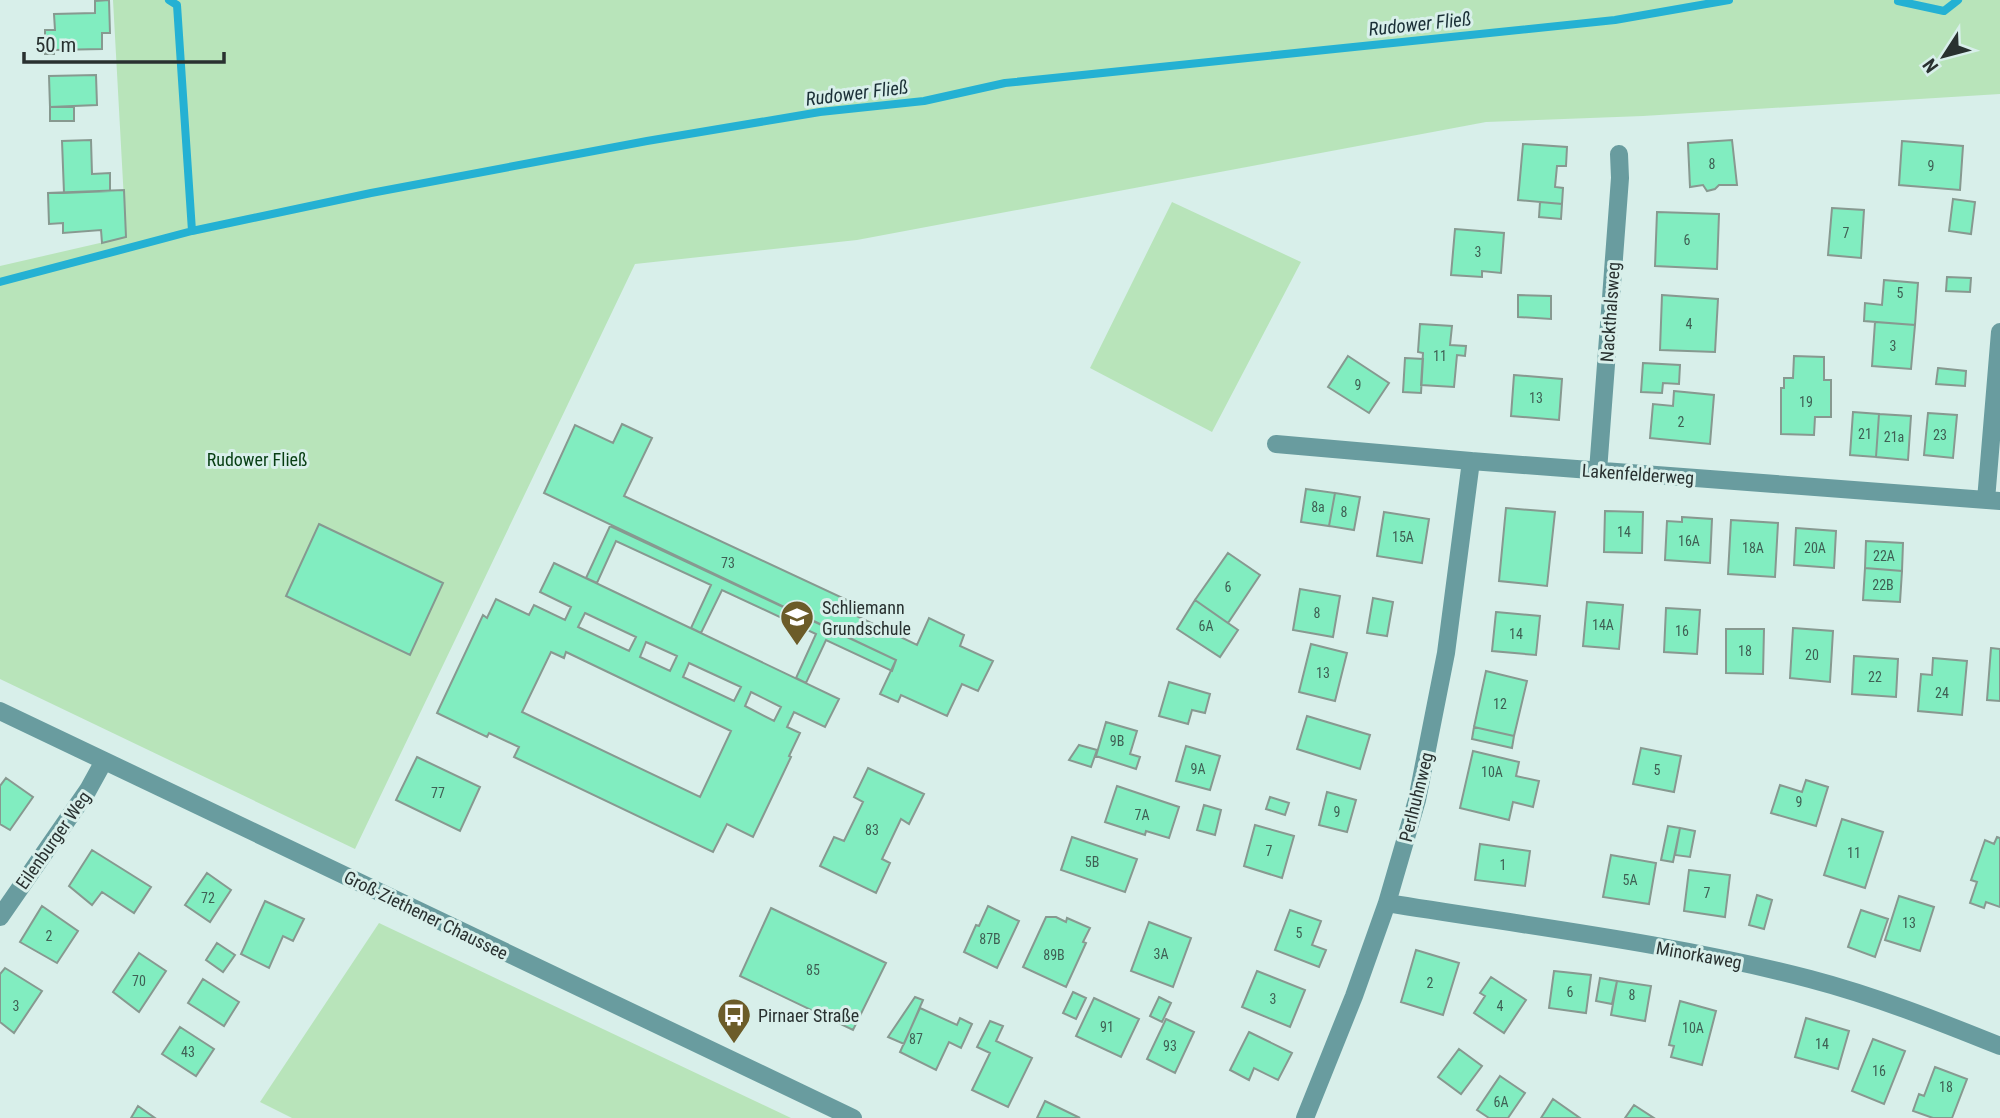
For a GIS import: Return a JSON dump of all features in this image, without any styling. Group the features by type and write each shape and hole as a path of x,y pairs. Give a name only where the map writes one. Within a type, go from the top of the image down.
{"street":[{"name":"Nackthalsweg","path":"1598,471 1620,178 1619,154"},
{"path":"1993,501 2000,332"},
{"name":"Lakenfelderweg","path":"1276,444 1993,501"},
{"name":"Perlhuhnweg","path":"1305,1118 1354,996 1387,903 1417,800 1446,653 1471,461"},
{"name":"Groß-Ziethener Chaussee","path":"0,711 834,1114 853,1118"},
{"name":"Eilenburger Weg","path":"0,917 88,790 104,761"},
{"name":"Minorkaweg","path":"1387,903 1714,957 1776,971 1814,980 1934,1020 2000,1046"}],"green space":[{"name":"Rudower Fließ","path":"113,0 2000,0 2000,94 1643,116 1486,122 857,240 635,264 355,849 0,679 0,266 126,237"},
{"path":"1172,202 1301,262 1212,432 1090,368"},
{"path":"379,923 791,1118 292,1118 260,1102"}],"building":[{"path":"109,0 110,33 102,33 102,49 54,50 54,54 45,54 45,30 55,30 54,14 95,13 95,1"},
{"path":"96,75 97,105 50,107 49,76"},
{"path":"74,106 74,121 50,121 50,107"},
{"path":"91,140 92,174 110,173 110,191 64,193 62,141"},
{"path":"1732,140 1737,185 1719,185 1707,191 1703,185 1690,187 1688,143"},
{"path":"1902,141 1963,146 1960,190 1899,185"},
{"path":"1523,144 1567,147 1566,166 1557,166 1555,187 1563,188 1562,204 1518,200"},
{"path":"124,190 126,237 102,243 101,230 63,233 63,223 49,224 48,193"},
{"path":"1953,199 1975,202 1971,234 1949,231"},
{"path":"1540,202 1562,204 1561,219 1539,217"},
{"path":"1832,208 1864,210 1861,258 1828,255"},
{"path":"1657,212 1719,214 1717,269 1655,266"},
{"path":"1455,229 1504,233 1501,273 1482,271 1482,277 1451,275"},
{"path":"1947,277 1971,278 1970,292 1946,291"},
{"path":"1884,280 1918,283 1915,325 1864,321 1865,303 1882,305"},
{"path":"1518,295 1551,296 1551,319 1518,317"},
{"path":"1662,295 1718,299 1715,352 1660,350"},
{"path":"1875,322 1915,325 1911,369 1872,366"},
{"path":"1420,324 1452,326 1450,345 1466,346 1465,356 1457,355 1454,387 1421,385 1423,353 1418,352"},
{"path":"1348,356 1389,383 1369,413 1328,387"},
{"path":"1794,356 1824,357 1824,380 1831,380 1831,417 1815,417 1814,435 1781,434 1781,388 1784,388 1784,378 1793,378"},
{"path":"1405,358 1423,359 1421,393 1403,392"},
{"path":"1643,363 1680,365 1679,384 1663,383 1662,393 1641,392"},
{"path":"1938,368 1966,371 1965,386 1936,384"},
{"path":"1514,375 1562,379 1559,420 1511,416"},
{"path":"1674,391 1714,395 1710,444 1650,438 1653,404 1673,406"},
{"path":"1853,412 1879,414 1876,457 1850,455"},
{"path":"1928,413 1957,415 1953,458 1924,455"},
{"path":"1879,414 1911,416 1908,460 1876,457"},
{"path":"622,424 652,438 624,496 847,600 844,610 917,645 929,618 964,635 960,646 993,661 978,691 962,684 947,716 901,695 898,702 880,694 896,660 544,493 575,425 613,443"},
{"path":"1306,489 1335,493 1329,526 1301,522"},
{"path":"1335,493 1360,497 1354,530 1329,526"},
{"path":"1506,508 1555,512 1547,586 1499,581"},
{"path":"1605,511 1643,512 1642,553 1604,552"},
{"path":"1384,512 1429,519 1422,563 1377,556"},
{"path":"1682,517 1712,519 1710,563 1665,560 1667,521 1682,522"},
{"path":"1731,520 1778,523 1775,577 1728,574"},
{"path":"319,524 443,583 410,655 286,596"},
{"path":"610,526 896,660 892,671 826,640 806,683 796,678 816,634 722,590 701,633 691,628 711,585 616,541 597,583 586,578"},
{"path":"1796,528 1836,531 1834,568 1794,565"},
{"path":"1866,541 1903,543 1902,571 1865,568"},
{"path":"1228,553 1260,575 1228,623 1195,600"},
{"path":"554,563 839,699 825,727 794,712 787,727 800,733 753,837 727,824 713,852 514,757 519,747 489,733 487,737 437,713 483,615 487,618 496,599 529,615 534,605 565,620 571,607 540,592","holes":["585,613 636,637 629,651 578,627","646,642 677,656 670,671 640,657","551,652 564,658 566,652 731,731 700,797 522,712","689,663 741,687 734,701 683,677","751,692 781,707 774,721 745,706"]},
{"path":"1865,568 1902,571 1900,602 1863,600"},
{"path":"1300,589 1340,596 1333,637 1293,630"},
{"path":"1373,598 1393,602 1387,636 1367,633"},
{"path":"1195,600 1238,630 1220,657 1177,629"},
{"path":"1587,602 1623,605 1619,649 1583,646"},
{"path":"1666,608 1700,610 1697,654 1664,652"},
{"path":"1496,612 1540,616 1536,655 1492,651"},
{"path":"1793,628 1833,631 1830,682 1790,678"},
{"path":"1726,629 1764,629 1763,674 1726,673"},
{"path":"1311,644 1347,653 1335,701 1299,692"},
{"path":"1991,648 2000,649 2000,701 1987,700"},
{"path":"1854,656 1898,659 1896,697 1852,694"},
{"path":"1933,658 1967,661 1962,715 1918,711 1921,674 1932,675"},
{"path":"1486,671 1527,681 1514,736 1474,727"},
{"path":"1169,682 1210,694 1205,713 1192,710 1188,724 1159,716"},
{"path":"1307,716 1370,735 1360,769 1297,749"},
{"path":"1106,722 1137,731 1130,754 1140,757 1136,769 1096,756"},
{"path":"1474,727 1514,736 1512,748 1472,739"},
{"path":"1079,745 1097,750 1091,767 1069,760"},
{"path":"1186,746 1220,756 1210,790 1176,781"},
{"path":"1641,748 1681,756 1674,792 1633,784"},
{"path":"1473,751 1519,762 1516,776 1539,781 1533,807 1513,802 1509,820 1460,808"},
{"path":"417,757 480,787 460,831 396,800"},
{"path":"868,768 924,794 909,824 901,819 882,859 890,863 876,893 820,866 834,837 844,841 863,802 854,797"},
{"path":"6,778 33,797 10,830 0,824 0,786"},
{"path":"1806,780 1828,787 1816,826 1771,813 1780,785 1802,792"},
{"path":"1117,786 1179,807 1169,838 1146,831 1145,835 1105,822"},
{"path":"1327,792 1356,800 1347,832 1319,825"},
{"path":"1270,797 1289,803 1285,815 1266,809"},
{"path":"1204,805 1221,810 1215,835 1197,830"},
{"path":"1842,819 1883,832 1865,888 1824,875"},
{"path":"1255,825 1294,836 1282,878 1244,866"},
{"path":"1668,826 1680,828 1673,862 1661,860"},
{"path":"1680,828 1695,831 1690,857 1675,855"},
{"path":"1072,837 1137,859 1125,892 1061,870"},
{"path":"1997,837 2000,838 2000,907 1986,902 1984,908 1970,903 1977,882 1971,880 1985,840 1994,844"},
{"path":"1480,844 1530,851 1525,886 1475,880"},
{"path":"92,850 151,887 134,913 102,892 92,905 69,886"},
{"path":"1611,855 1656,863 1649,904 1603,897"},
{"path":"1689,870 1730,875 1725,917 1684,911"},
{"path":"207,873 231,890 210,922 185,905"},
{"path":"1757,895 1772,900 1764,929 1749,925"},
{"path":"1899,896 1934,907 1920,951 1885,940"},
{"path":"265,901 304,919 293,941 283,936 269,968 241,954"},
{"path":"42,906 78,931 57,963 20,942"},
{"path":"988,906 1019,921 997,968 964,952"},
{"path":"771,908 886,963 853,1030 740,976"},
{"path":"1290,910 1321,921 1312,945 1326,950 1319,967 1275,950"},
{"path":"1861,910 1888,919 1875,957 1848,947"},
{"path":"1046,917 1056,917 1066,922 1067,918 1090,928 1066,987 1023,967"},
{"path":"1149,922 1191,938 1173,987 1131,971"},
{"path":"217,943 235,955 223,972 206,960"},
{"path":"1416,950 1459,963 1443,1015 1401,1002"},
{"path":"139,953 166,971 139,1012 113,992"},
{"path":"5,968 42,991 14,1033 0,1022 0,974"},
{"path":"1257,971 1305,990 1290,1027 1242,1007"},
{"path":"1554,971 1591,975 1586,1013 1549,1008"},
{"path":"1491,977 1526,1000 1504,1033 1474,1013 1485,996 1480,993"},
{"path":"1600,978 1617,981 1612,1004 1596,1001"},
{"path":"203,979 239,1002 224,1026 188,1003"},
{"path":"1617,981 1651,986 1645,1021 1611,1015"},
{"path":"1073,992 1086,998 1076,1019 1063,1013"},
{"path":"915,997 923,1000 904,1044 888,1037"},
{"path":"1159,997 1171,1003 1162,1022 1150,1016"},
{"path":"1094,998 1139,1019 1121,1057 1076,1036"},
{"path":"1680,1001 1716,1011 1702,1065 1671,1057 1674,1046 1669,1045"},
{"path":"920,1008 957,1025 960,1018 972,1024 961,1048 949,1042 936,1070 900,1052"},
{"path":"1806,1018 1849,1031 1838,1069 1795,1057"},
{"path":"1166,1019 1194,1032 1175,1073 1147,1059"},
{"path":"990,1021 1003,1026 996,1041 1032,1058 1008,1107 972,1090 990,1053 977,1047"},
{"path":"180,1027 214,1049 196,1076 162,1054"},
{"path":"1249,1032 1292,1053 1278,1080 1254,1068 1249,1080 1230,1070"},
{"path":"1873,1039 1905,1051 1884,1104 1852,1091"},
{"path":"1459,1049 1482,1066 1461,1094 1438,1077"},
{"path":"1935,1067 1967,1079 1952,1118 1933,1118 1913,1111 1919,1094 1924,1096"},
{"path":"1500,1076 1525,1093 1508,1118 1489,1118 1477,1110"},
{"path":"1553,1099 1580,1118 1541,1118"},
{"path":"1045,1101 1080,1118 1037,1118"},
{"path":"1634,1105 1654,1118 1625,1118"},
{"path":"138,1106 155,1118 131,1118"}],"waterway":[{"path":"169,0 177,5 192,231"},
{"name":"Rudower Fließ","path":"0,282 192,231 371,193 647,141 820,112 924,101 1005,83 1615,20 1729,0"},
{"name":"Rudower Fließ","path":"1898,1 1944,11 1958,0"}],"place":[{"name":"Schliemann Grundschule","path":"797,647"},
{"name":"Pirnaer Straße","path":"734,1045"}]}
